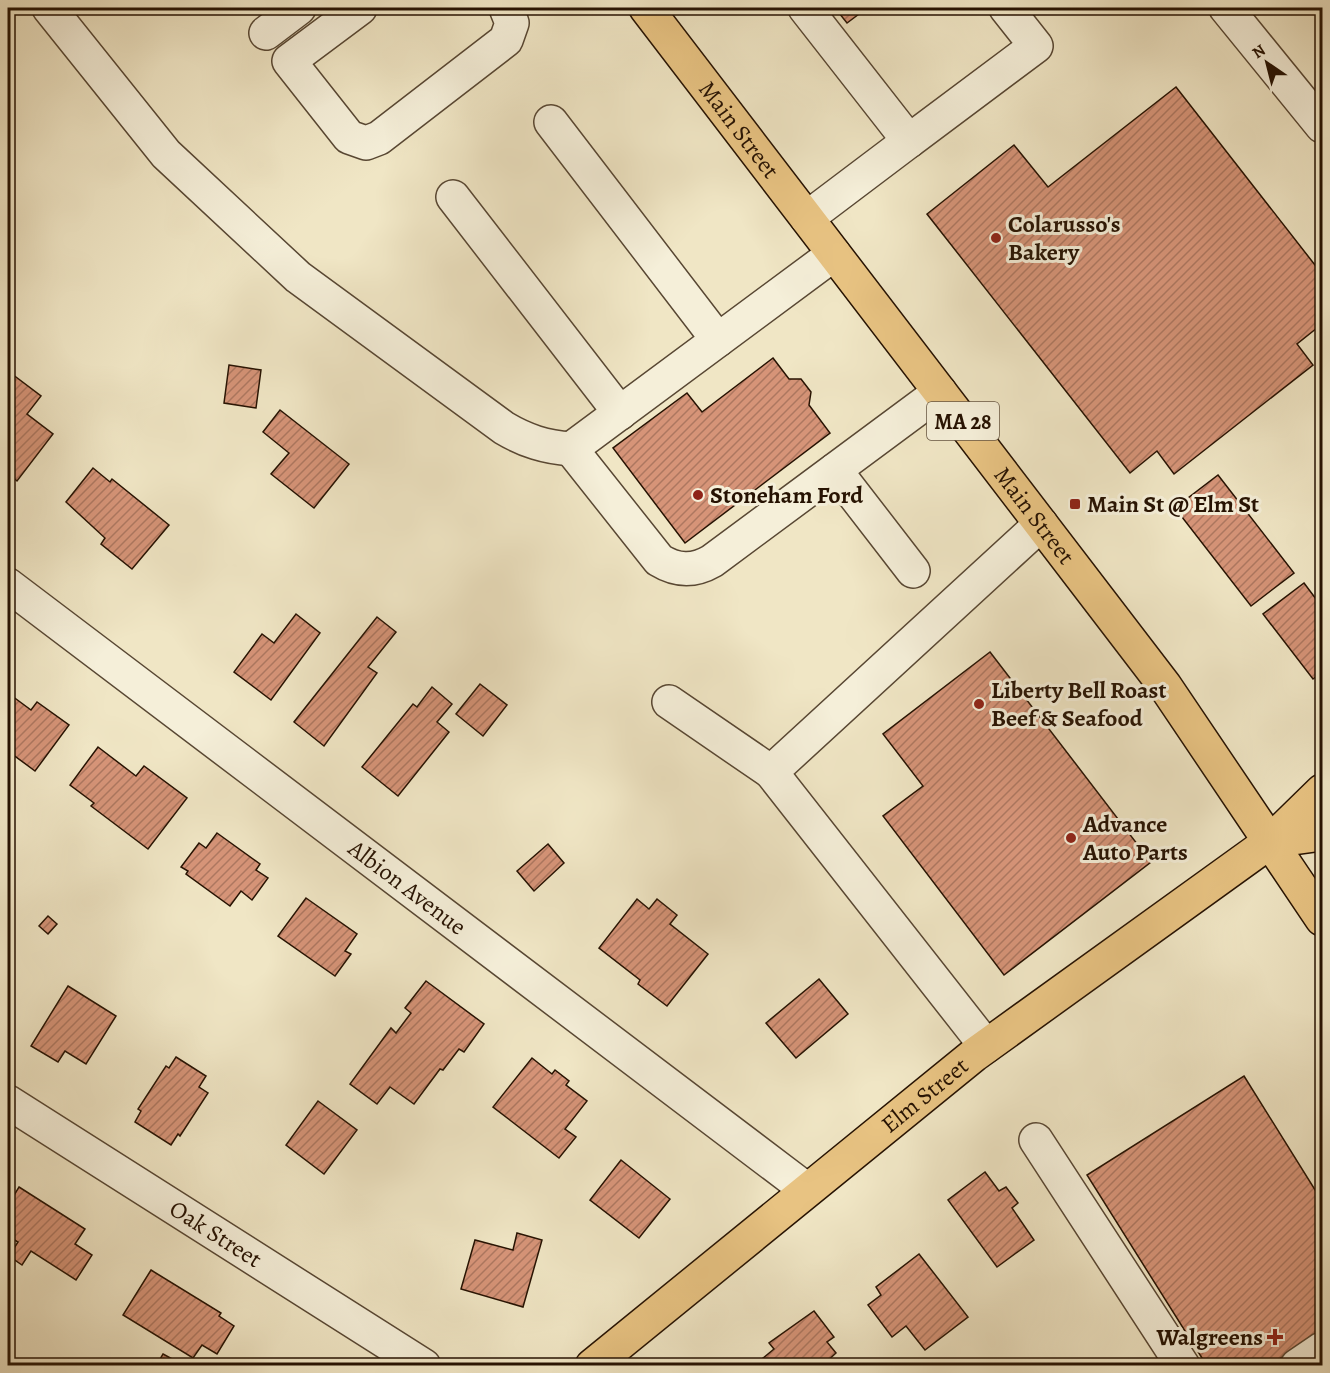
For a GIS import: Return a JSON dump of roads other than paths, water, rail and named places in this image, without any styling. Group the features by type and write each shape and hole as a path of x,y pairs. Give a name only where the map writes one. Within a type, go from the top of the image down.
{"main road":[{"name":"Main Street","path":"646,8 1165,686 1323,919"},
{"name":"Elm Street","path":"592,1365 986,1046 1271,841 1323,791"},
{"name":"Elm Street","path":"1271,841 1323,834"}],"street":[{"path":"48,8 166,154 298,277 504,428 524,440 545,447 571,449 834,254"},
{"path":"266,33 299,8"},
{"path":"360,8 289,61 349,137 366,143 379,138 506,40 512,23 506,8"},
{"path":"805,8 909,141"},
{"path":"807,218 1036,46 1006,8"},
{"path":"1226,8 1323,126"},
{"path":"551,122 718,340"},
{"path":"453,197 620,413"},
{"path":"571,449 654,554 666,564 681,569 697,568 712,561 940,392"},
{"path":"835,470 913,571"},
{"path":"771,772 1041,524"},
{"name":"Albion Avenue","path":"8,585 807,1190"},
{"path":"669,702 771,772 986,1046"},
{"name":"Oak Street","path":"8,1102 424,1365"},
{"path":"1036,1140 1183,1365"},
{"path":"1297,1365 1323,1349"}],"place":[{"name":"Colarusso's Bakery","path":"996,238"},
{"name":"Stoneham Ford","path":"698,495"},
{"name":"Main St @ Elm St","path":"1075,504"},
{"name":"Liberty Bell Roast Beef & Seafood","path":"979,704"},
{"name":"Advance Auto Parts","path":"1071,838"},
{"name":"Walgreens","path":"1275,1337"}]}
